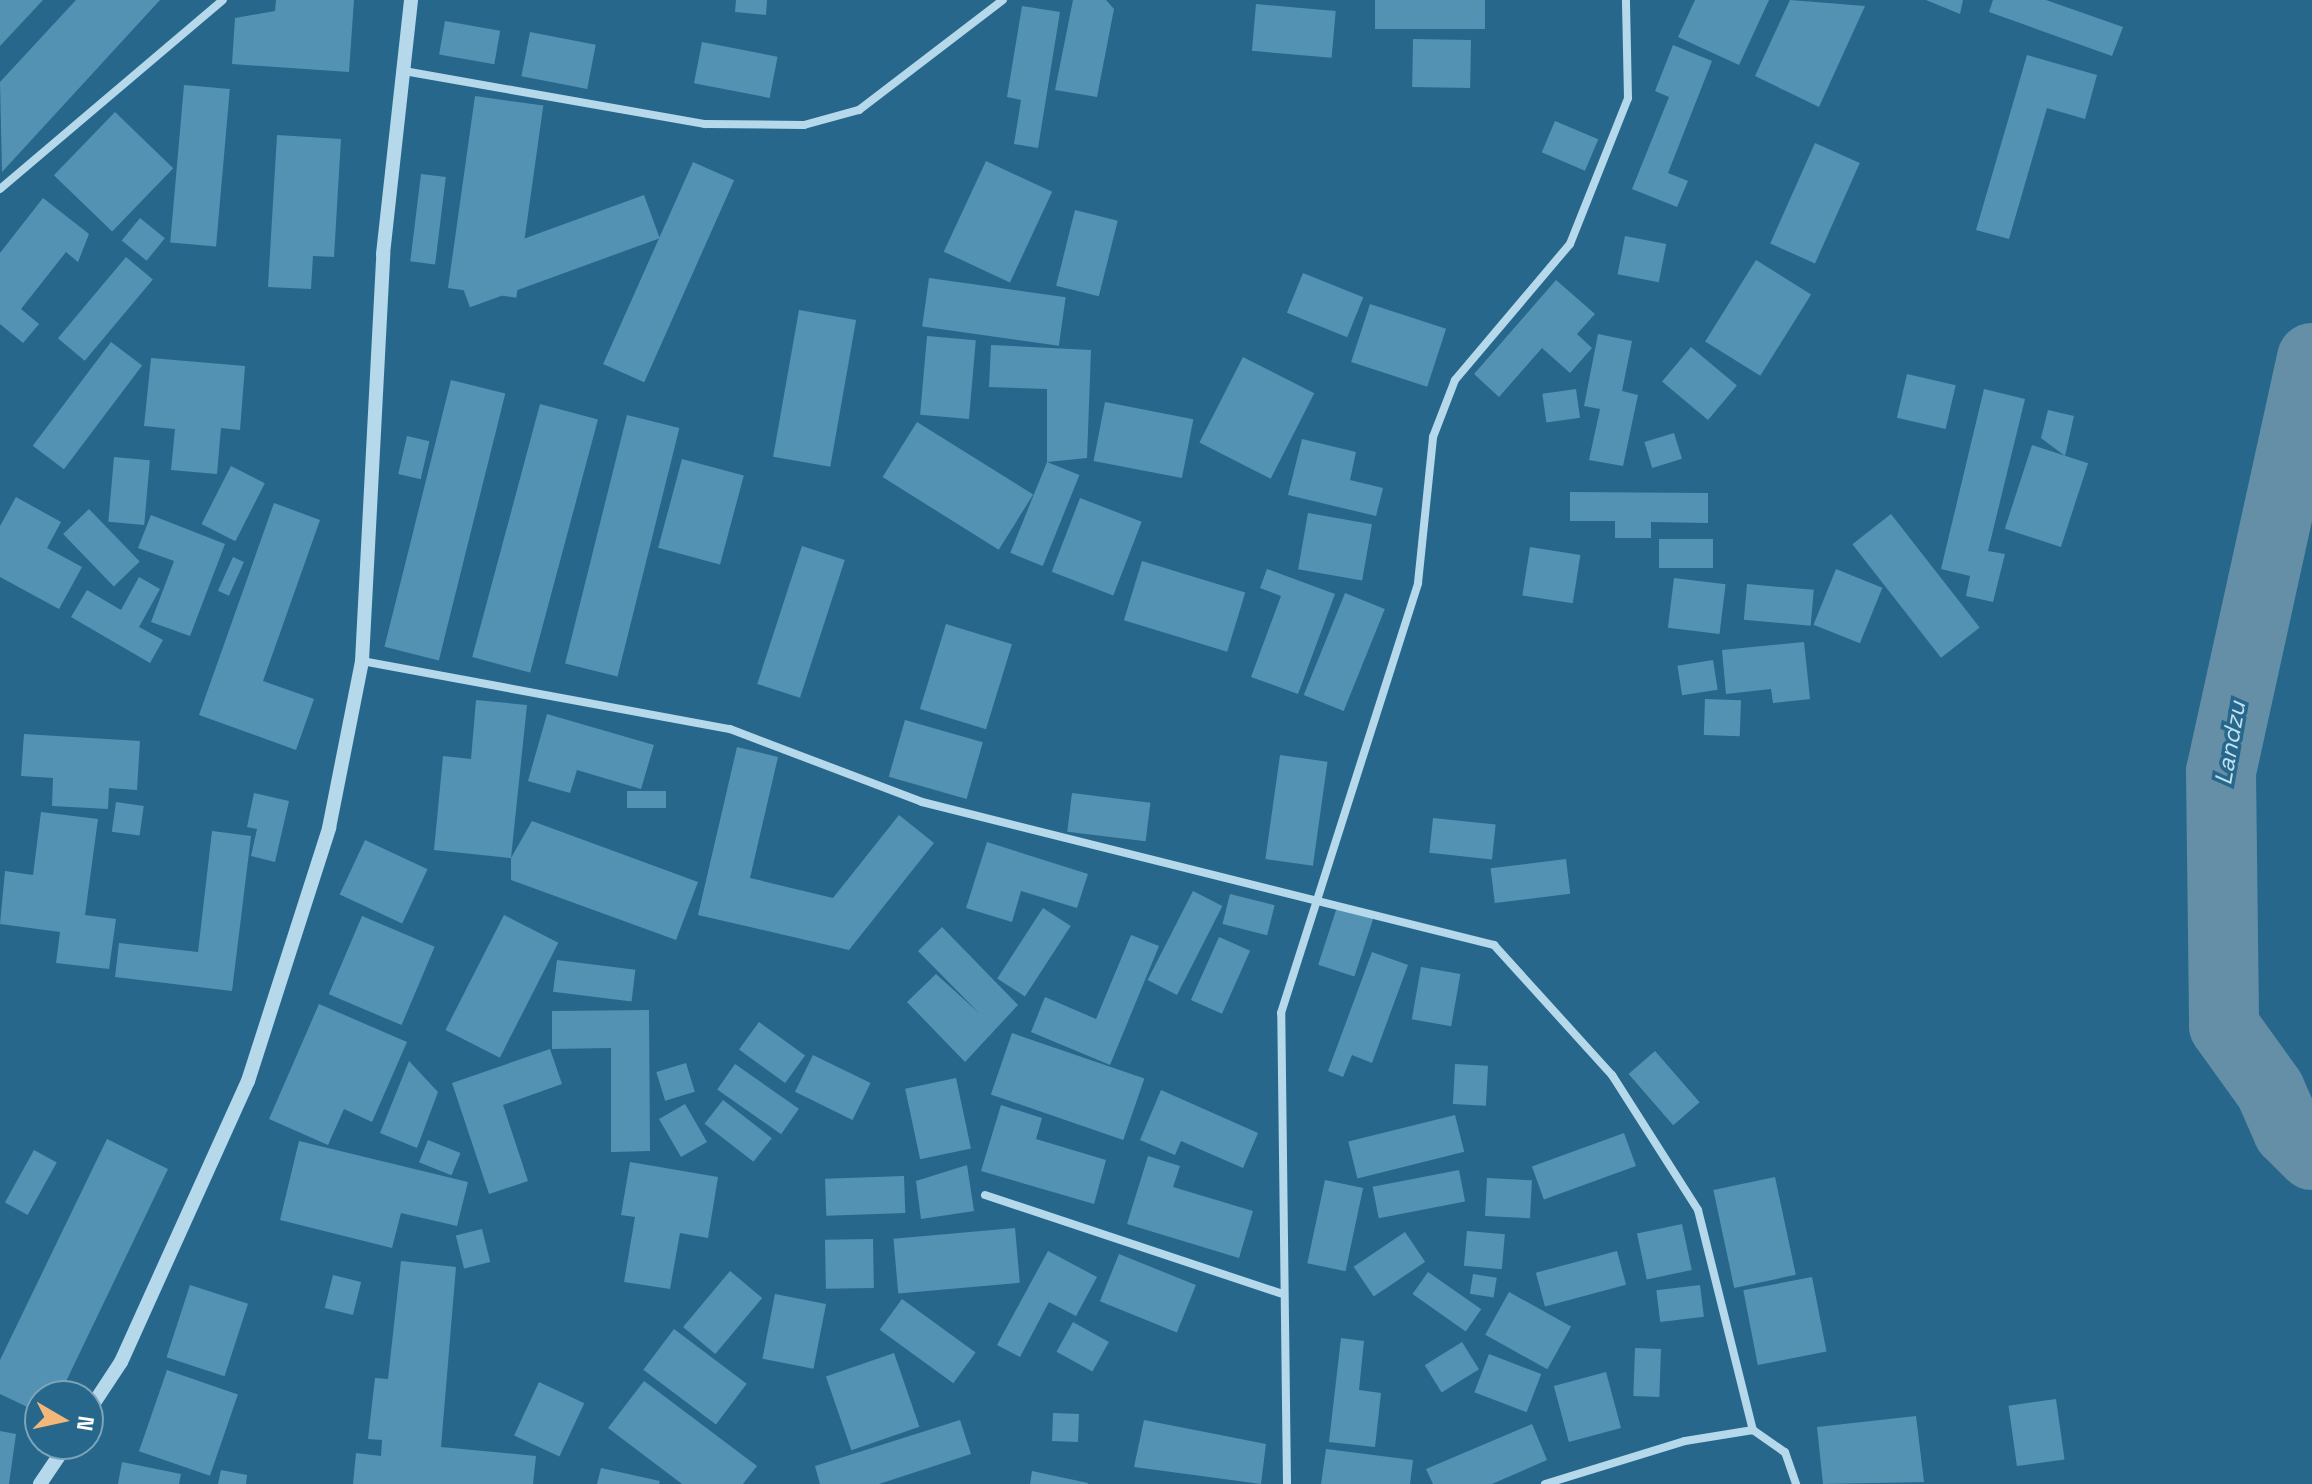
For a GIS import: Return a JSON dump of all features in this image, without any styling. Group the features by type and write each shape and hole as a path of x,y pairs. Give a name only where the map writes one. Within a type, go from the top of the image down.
{"street":[{"path":"0,189 223,0"},
{"path":"104,1388 121,1362 248,1081 329,828 362,661 383,254 411,0"},
{"path":"404,71 705,124 804,125 859,110 1003,0"},
{"path":"1287,1484 1280,1293 1281,1013 1316,895 1418,583 1433,437 1455,380 1570,244 1628,98 1626,0"},
{"path":"362,661 730,729 922,802 1155,863 1316,895 1494,945 1612,1075 1698,1210 1753,1430 1785,1452 1796,1484"},
{"path":"985,1195 1280,1293"},
{"path":"1545,1484 1685,1441 1753,1430"},
{"path":"40,1484 56,1460"}],"building":[{"path":"0,0 43,0 0,46"},
{"path":"76,0 160,0 2,172 0,82"},
{"path":"276,0 354,0 349,72 232,64 235,18 275,11"},
{"path":"736,0 767,0 766,15 735,12"},
{"path":"1073,0 1106,0 1114,9 1097,97 1055,90"},
{"path":"1375,0 1485,0 1485,29 1375,29"},
{"path":"1695,0 1769,0 1739,65 1678,37"},
{"path":"1790,0 1865,6 1819,107 1755,76"},
{"path":"1926,0 1963,0 1960,14"},
{"path":"1993,0 2046,0 2123,27 2112,56 1989,12"},
{"path":"1256,4 1336,11 1332,58 1252,51"},
{"path":"1022,6 1060,12 1038,148 1014,144 1021,100 1007,97"},
{"path":"445,21 500,31 494,64 439,54"},
{"path":"530,32 596,45 587,89 521,76"},
{"path":"1413,39 1471,40 1470,88 1412,87"},
{"path":"702,42 778,57 770,98 694,83"},
{"path":"1673,45 1712,61 1668,173 1688,181 1677,207 1632,189 1669,97 1655,91"},
{"path":"2027,55 2097,75 2085,119 2047,108 2009,239 1976,230"},
{"path":"184,85 230,89 216,246 170,242"},
{"path":"475,96 543,106 516,298 448,288"},
{"path":"115,112 173,168 112,232 54,175"},
{"path":"1555,121 1598,139 1585,171 1542,152"},
{"path":"277,135 341,139 334,257 313,256 311,289 268,287"},
{"path":"1815,143 1860,163 1815,263 1770,243"},
{"path":"986,161 1052,192 1010,282 944,252"},
{"path":"693,162 734,180 644,382 603,364"},
{"path":"421,174 446,177 435,264 410,261"},
{"path":"644,195 660,238 470,307 454,264"},
{"path":"43,198 89,234 78,262 66,252 21,309 39,324 23,343 0,324 0,253"},
{"path":"1075,210 1118,221 1099,296 1056,286"},
{"path":"140,218 165,238 147,261 122,241"},
{"path":"1625,236 1666,244 1659,282 1618,274"},
{"path":"126,257 153,279 85,361 58,338"},
{"path":"1756,260 1811,294 1760,376 1705,341"},
{"path":"1303,273 1363,297 1347,337 1287,313"},
{"path":"929,278 1066,297 1059,346 922,327"},
{"path":"1556,280 1595,314 1577,334 1592,348 1570,373 1542,348 1499,397 1474,374"},
{"path":"1370,304 1446,329 1427,387 1351,362"},
{"path":"799,310 856,320 830,467 773,457"},
{"path":"1598,334 1632,341 1622,391 1638,395 1623,466 1589,460 1600,409 1584,406"},
{"path":"927,336 976,340 969,419 920,415"},
{"path":"111,342 142,365 64,469 33,446"},
{"path":"991,345 1091,350 1087,458 1047,462 1047,389 989,387"},
{"path":"1691,347 1737,386 1708,420 1662,381"},
{"path":"1243,357 1314,393 1271,479 1199,443"},
{"path":"151,358 245,366 240,430 221,428 217,474 171,470 175,429 144,426"},
{"path":"1907,374 1956,385 1946,429 1897,418"},
{"path":"451,380 505,394 439,660 384,647"},
{"path":"1576,389 1580,418 1546,422 1542,394"},
{"path":"1984,389 2025,399 1988,551 2005,554 1993,602 1966,596 1970,576 1941,569"},
{"path":"1105,402 1193,419 1182,478 1094,461"},
{"path":"540,404 598,420 530,673 472,657"},
{"path":"2048,410 2074,416 2065,456 2041,438"},
{"path":"627,415 679,428 617,676 565,663"},
{"path":"917,422 1033,495 999,550 883,477"},
{"path":"1674,433 1682,459 1652,468 1644,442"},
{"path":"407,436 429,441 421,479 398,474"},
{"path":"1302,439 1356,452 1350,480 1383,488 1376,516 1288,495"},
{"path":"2032,445 2088,463 2061,547 2005,529"},
{"path":"114,457 150,460 144,525 108,522"},
{"path":"682,459 744,476 720,564 658,548"},
{"path":"1047,462 1079,475 1043,566 1010,553"},
{"path":"231,466 265,483 235,541 201,524"},
{"path":"1570,492 1708,493 1708,523 1651,522 1651,538 1615,538 1615,521 1570,521"},
{"path":"16,497 61,522 47,548 82,567 59,609 0,577 0,526"},
{"path":"1080,498 1142,522 1113,595 1052,572"},
{"path":"274,503 320,520 263,681 314,699 296,750 199,715"},
{"path":"89,509 140,562 114,587 63,534"},
{"path":"1308,513 1372,524 1362,580 1298,569"},
{"path":"1891,514 1980,627 1941,658 1852,544"},
{"path":"151,515 225,544 190,636 151,622 174,561 138,548"},
{"path":"1659,539 1713,539 1713,568 1659,568"},
{"path":"802,546 845,560 800,698 757,684"},
{"path":"1530,547 1580,555 1573,603 1522,595"},
{"path":"233,557 244,562 229,596 218,591"},
{"path":"1142,561 1245,593 1227,652 1124,620"},
{"path":"1267,569 1335,594 1298,694 1251,677 1281,596 1260,588"},
{"path":"1836,569 1882,588 1860,643 1814,625"},
{"path":"139,577 160,589 139,627 163,640 150,663 71,617 87,590 121,610"},
{"path":"1674,578 1726,584 1720,634 1668,628"},
{"path":"1747,584 1814,590 1811,626 1744,620"},
{"path":"1345,593 1385,609 1344,711 1304,695"},
{"path":"946,624 1012,644 986,729 920,709"},
{"path":"1804,642 1810,699 1773,703 1771,689 1726,694 1722,650"},
{"path":"1713,660 1718,690 1682,695 1677,666"},
{"path":"1705,699 1741,700 1740,736 1704,735"},
{"path":"476,700 527,705 511,858 434,850 443,756 471,759"},
{"path":"547,714 654,745 641,789 577,770 570,793 528,781"},
{"path":"905,720 983,742 967,799 889,777"},
{"path":"24,734 140,741 137,790 109,788 108,809 52,806 53,778 21,776"},
{"path":"737,747 778,757 750,878 833,898 899,815 934,843 849,950 698,915"},
{"path":"1280,755 1328,762 1313,866 1265,859"},
{"path":"627,791 666,791 666,808 627,808"},
{"path":"254,793 289,801 275,862 251,856 257,829 247,827"},
{"path":"1072,793 1150,803 1146,841 1067,832"},
{"path":"116,802 144,806 140,836 112,832"},
{"path":"41,812 98,819 85,915 116,919 109,969 56,963 60,932 0,924 5,871 33,875"},
{"path":"1433,818 1496,825 1492,859 1429,853"},
{"path":"532,821 698,882 676,940 511,880 511,858"},
{"path":"212,831 251,836 232,991 115,977 119,943 198,952"},
{"path":"365,840 428,869 402,924 340,894"},
{"path":"987,842 1088,874 1077,908 1021,891 1012,922 966,908"},
{"path":"1566,859 1570,894 1495,903 1491,868"},
{"path":"1193,891 1222,906 1177,995 1148,980"},
{"path":"1230,894 1275,905 1267,935 1223,924"},
{"path":"1338,904 1374,916 1354,977 1318,965"},
{"path":"1043,908 1071,926 1025,996 997,978"},
{"path":"504,915 558,943 500,1058 445,1030"},
{"path":"362,916 435,947 402,1025 329,994"},
{"path":"942,927 1018,1005 965,1062 907,1002 936,974 979,1013 918,951"},
{"path":"1131,935 1159,946 1110,1065 1031,1032 1045,997 1096,1019"},
{"path":"1219,937 1250,951 1222,1014 1191,1000"},
{"path":"1372,952 1408,965 1372,1063 1352,1055 1343,1077 1328,1071"},
{"path":"557,960 635,970 632,1001 553,992"},
{"path":"1421,967 1460,974 1451,1026 1412,1019"},
{"path":"319,1004 407,1042 372,1122 344,1109 328,1145 269,1119"},
{"path":"649,1010 650,1151 611,1152 611,1048 552,1049 552,1011"},
{"path":"759,1022 805,1056 785,1083 739,1050"},
{"path":"1012,1033 1144,1079 1123,1140 991,1094"},
{"path":"550,1049 562,1084 503,1105 528,1181 489,1194 452,1083"},
{"path":"1655,1051 1700,1102 1673,1125 1629,1074"},
{"path":"813,1055 871,1083 853,1120 795,1092"},
{"path":"409,1061 438,1092 417,1148 380,1133"},
{"path":"686,1063 695,1092 665,1101 656,1072"},
{"path":"735,1064 799,1109 781,1134 717,1089"},
{"path":"1455,1064 1488,1066 1486,1106 1453,1104"},
{"path":"956,1078 971,1148 920,1159 905,1089"},
{"path":"1161,1090 1258,1133 1243,1168 1181,1141 1175,1155 1140,1140"},
{"path":"723,1100 772,1138 753,1162 705,1124"},
{"path":"685,1104 707,1142 681,1157 659,1119"},
{"path":"1001,1105 1042,1118 1036,1139 1106,1160 1094,1204 981,1171"},
{"path":"1455,1115 1464,1152 1357,1178 1348,1142"},
{"path":"1624,1133 1636,1166 1544,1199 1532,1167"},
{"path":"107,1139 168,1169 67,1380 24,1380 24,1405 0,1394 0,1360"},
{"path":"428,1140 460,1153 451,1175 419,1162"},
{"path":"299,1141 468,1182 457,1226 401,1213 392,1248 280,1220"},
{"path":"34,1150 57,1163 28,1215 5,1202"},
{"path":"1148,1156 1180,1166 1173,1187 1253,1211 1239,1258 1127,1224"},
{"path":"630,1162 718,1177 708,1238 680,1233 670,1289 624,1282 635,1217 621,1215"},
{"path":"967,1165 974,1211 921,1219 916,1181"},
{"path":"1459,1170 1465,1201 1379,1218 1373,1187"},
{"path":"904,1176 905,1213 826,1216 825,1179"},
{"path":"1775,1177 1796,1275 1734,1288 1713,1190"},
{"path":"1487,1178 1532,1180 1530,1218 1485,1216"},
{"path":"1325,1180 1363,1188 1345,1271 1307,1263"},
{"path":"1682,1224 1692,1270 1647,1280 1637,1234"},
{"path":"1015,1228 1020,1283 898,1293 893,1239"},
{"path":"482,1229 490,1262 464,1269 456,1236"},
{"path":"1467,1231 1505,1234 1502,1269 1464,1266"},
{"path":"1405,1232 1425,1262 1374,1297 1354,1267"},
{"path":"873,1239 874,1288 826,1289 825,1240"},
{"path":"1048,1251 1097,1277 1076,1316 1049,1302 1020,1357 997,1345"},
{"path":"1617,1251 1626,1285 1545,1307 1536,1273"},
{"path":"1119,1254 1196,1285 1177,1332 1100,1301"},
{"path":"401,1261 456,1267 441,1447 536,1456 533,1484 353,1484 356,1453 381,1456 382,1440 368,1439 375,1378 388,1379"},
{"path":"730,1271 762,1298 715,1354 683,1327"},
{"path":"1428,1272 1481,1309 1466,1331 1413,1294"},
{"path":"1473,1274 1497,1278 1494,1298 1470,1294"},
{"path":"333,1275 361,1282 353,1315 325,1308"},
{"path":"1812,1277 1827,1352 1758,1365 1743,1290"},
{"path":"190,1285 248,1304 225,1376 167,1357"},
{"path":"1700,1285 1704,1317 1660,1322 1656,1290"},
{"path":"1509,1292 1571,1326 1547,1369 1485,1335"},
{"path":"775,1294 826,1304 813,1369 762,1359"},
{"path":"902,1299 976,1352 953,1383 880,1330"},
{"path":"1073,1322 1109,1342 1092,1372 1057,1352"},
{"path":"674,1329 747,1384 716,1424 643,1370"},
{"path":"1341,1338 1364,1341 1359,1390 1381,1393 1375,1447 1329,1442"},
{"path":"1462,1342 1479,1369 1442,1392 1425,1365"},
{"path":"1635,1348 1661,1349 1659,1397 1633,1396"},
{"path":"894,1353 919,1427 851,1450 826,1376"},
{"path":"1489,1354 1541,1374 1527,1412 1474,1392"},
{"path":"167,1370 238,1394 210,1476 139,1451"},
{"path":"1606,1372 1621,1428 1569,1442 1554,1386"},
{"path":"644,1381 757,1466 743,1484 682,1484 608,1428"},
{"path":"539,1382 584,1403 559,1457 514,1435"},
{"path":"2056,1399 2064,1459 2017,1466 2008,1406"},
{"path":"1053,1413 1079,1414 1078,1442 1052,1441"},
{"path":"1916,1416 1924,1482 1823,1484 1817,1427"},
{"path":"960,1420 971,1454 879,1484 820,1484 815,1466"},
{"path":"1144,1420 1266,1444 1261,1484 1134,1467"},
{"path":"1532,1424 1547,1460 1492,1484 1433,1484 1426,1469"},
{"path":"0,1431 16,1434 9,1484 0,1484"},
{"path":"1326,1449 1413,1460 1410,1484 1321,1484"},
{"path":"122,1462 181,1474 179,1484 118,1484"},
{"path":"601,1468 660,1481 659,1484 597,1484"},
{"path":"221,1470 247,1475 246,1484 218,1484"},
{"path":"1032,1471 1088,1483 1088,1484 1030,1484"}],"waterway":[{"name":"Landzu","path":"2312,358 2221,772 2224,1026 2270,1090 2288,1131 2312,1155"}]}
